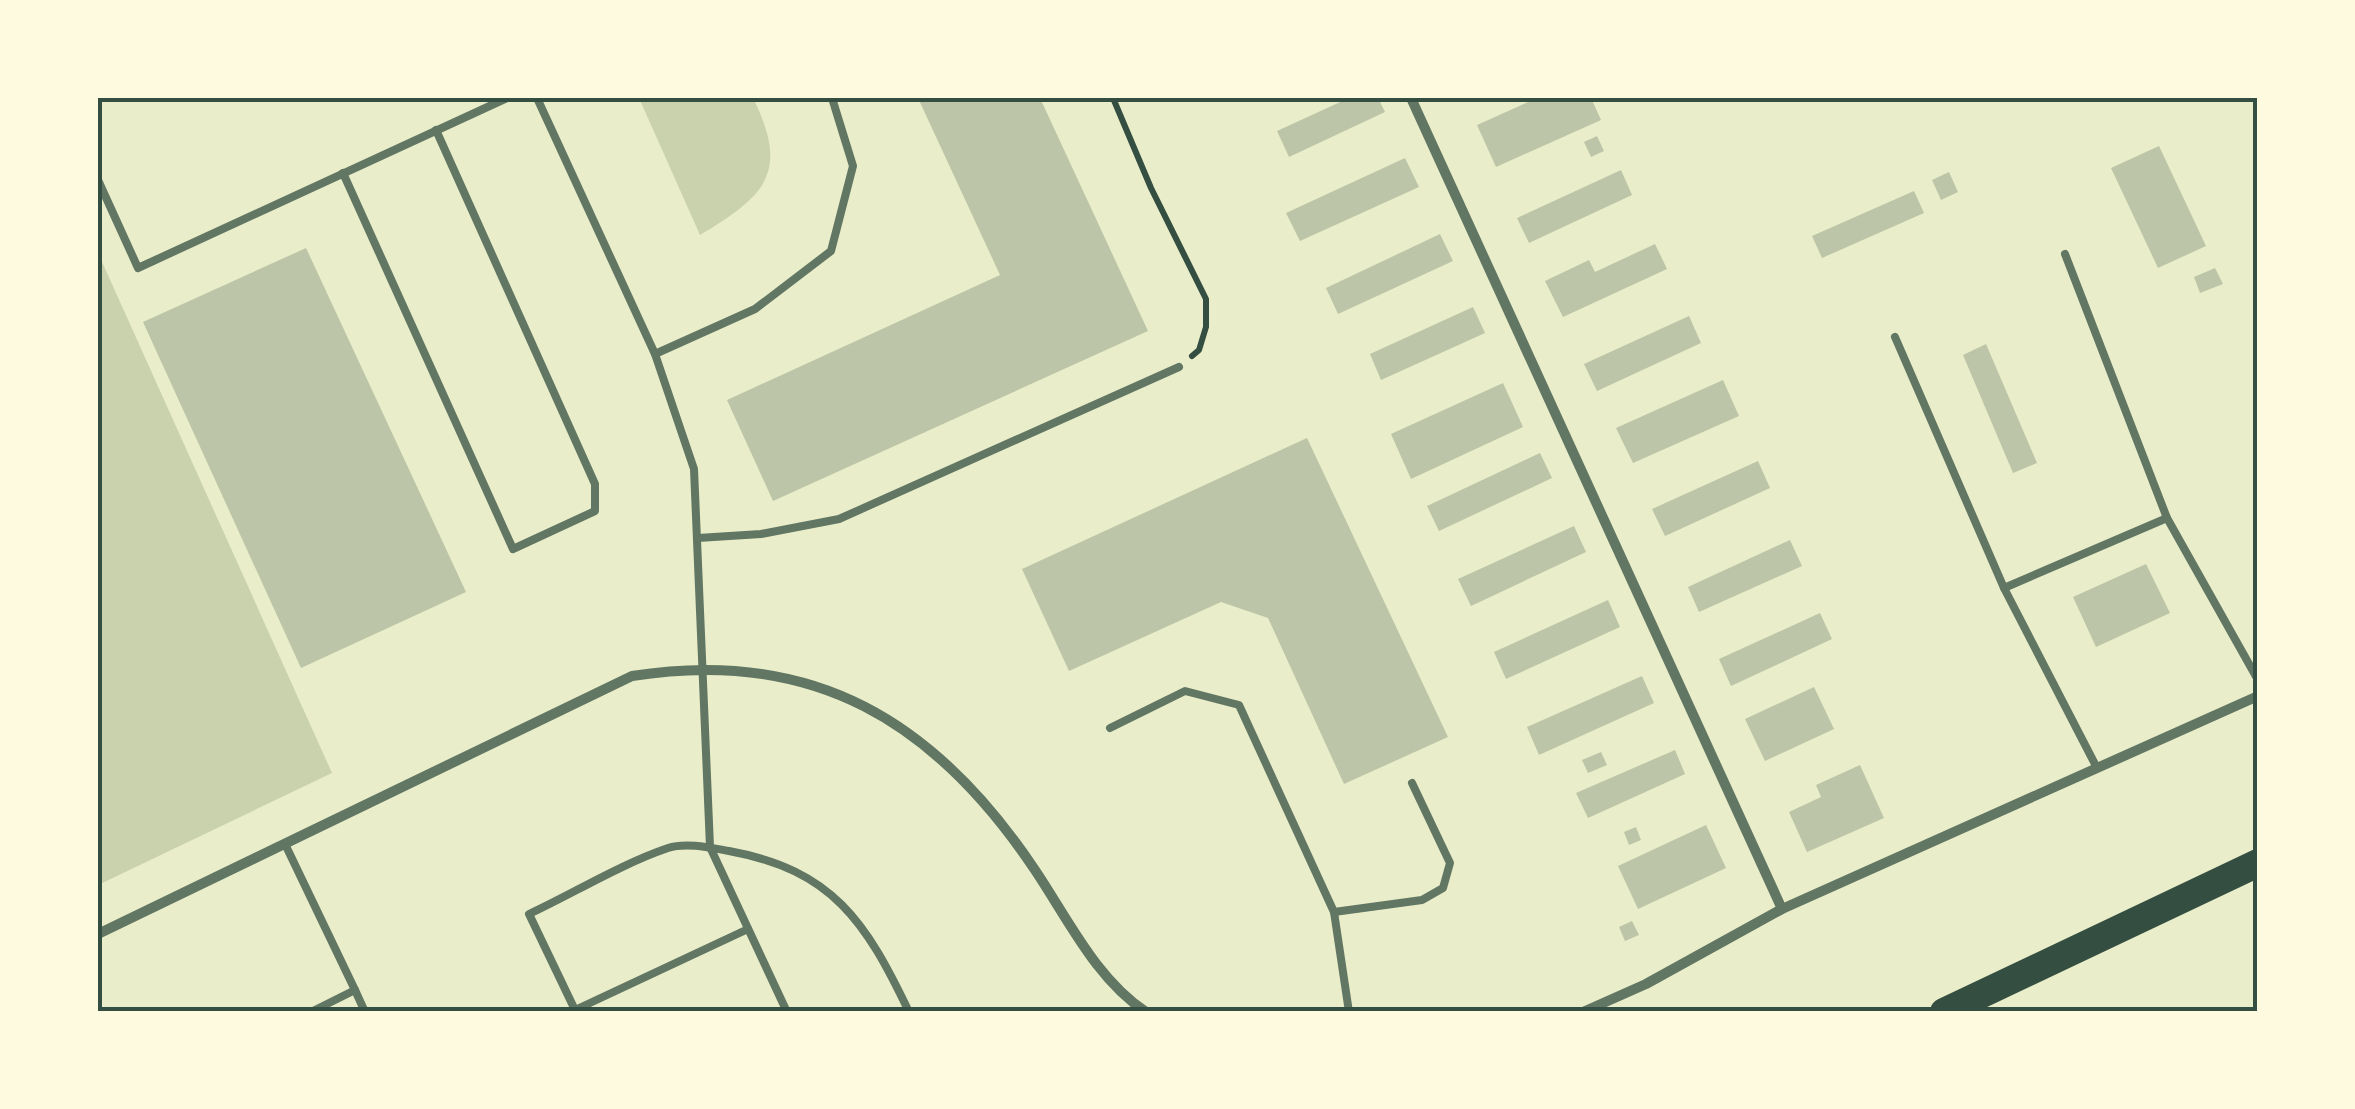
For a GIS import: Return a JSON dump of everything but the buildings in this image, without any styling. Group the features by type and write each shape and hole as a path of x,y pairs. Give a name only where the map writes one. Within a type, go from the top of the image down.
{"highway":[{"path":"1944,1012 2258,863"}],"street":[{"path":"1411,98 1782,909"},
{"path":"98,934 632,676 672,670 791,678 839,690 925,742 1007,828 1116,992 1146,1012"},
{"path":"1583,1012 1646,984 1782,909 2258,696"}],"lane":[{"path":"98,180 138,268 506,98"},
{"path":"537,98 655,354 694,470 710,848 787,1012"},
{"path":"655,354 755,310 831,251 854,166 832,98"},
{"path":"343,174 514,550 595,511 595,484 436,130"},
{"path":"2064,254 2167,518 2258,680"},
{"path":"1895,337 2004,588 2097,768"},
{"path":"698,538 761,534 839,520 1179,367"},
{"path":"2004,588 2167,518"},
{"path":"1110,728 1186,691 1239,706 1334,912 1349,1012"},
{"path":"1334,912 1422,900 1443,888 1450,863 1412,783"},
{"path":"285,844 366,1012"},
{"path":"748,929 575,1010 529,914 672,846 774,859 824,886 877,945 909,1012"},
{"path":"310,1012 356,990"}],"path":[{"path":"1114,98 1151,188 1206,299 1206,327 1199,350 1179,367"}],"green space":[{"path":"639,98 753,98 770,146 770,165 754,195 700,235"},
{"path":"98,253 332,773 98,885"}]}
